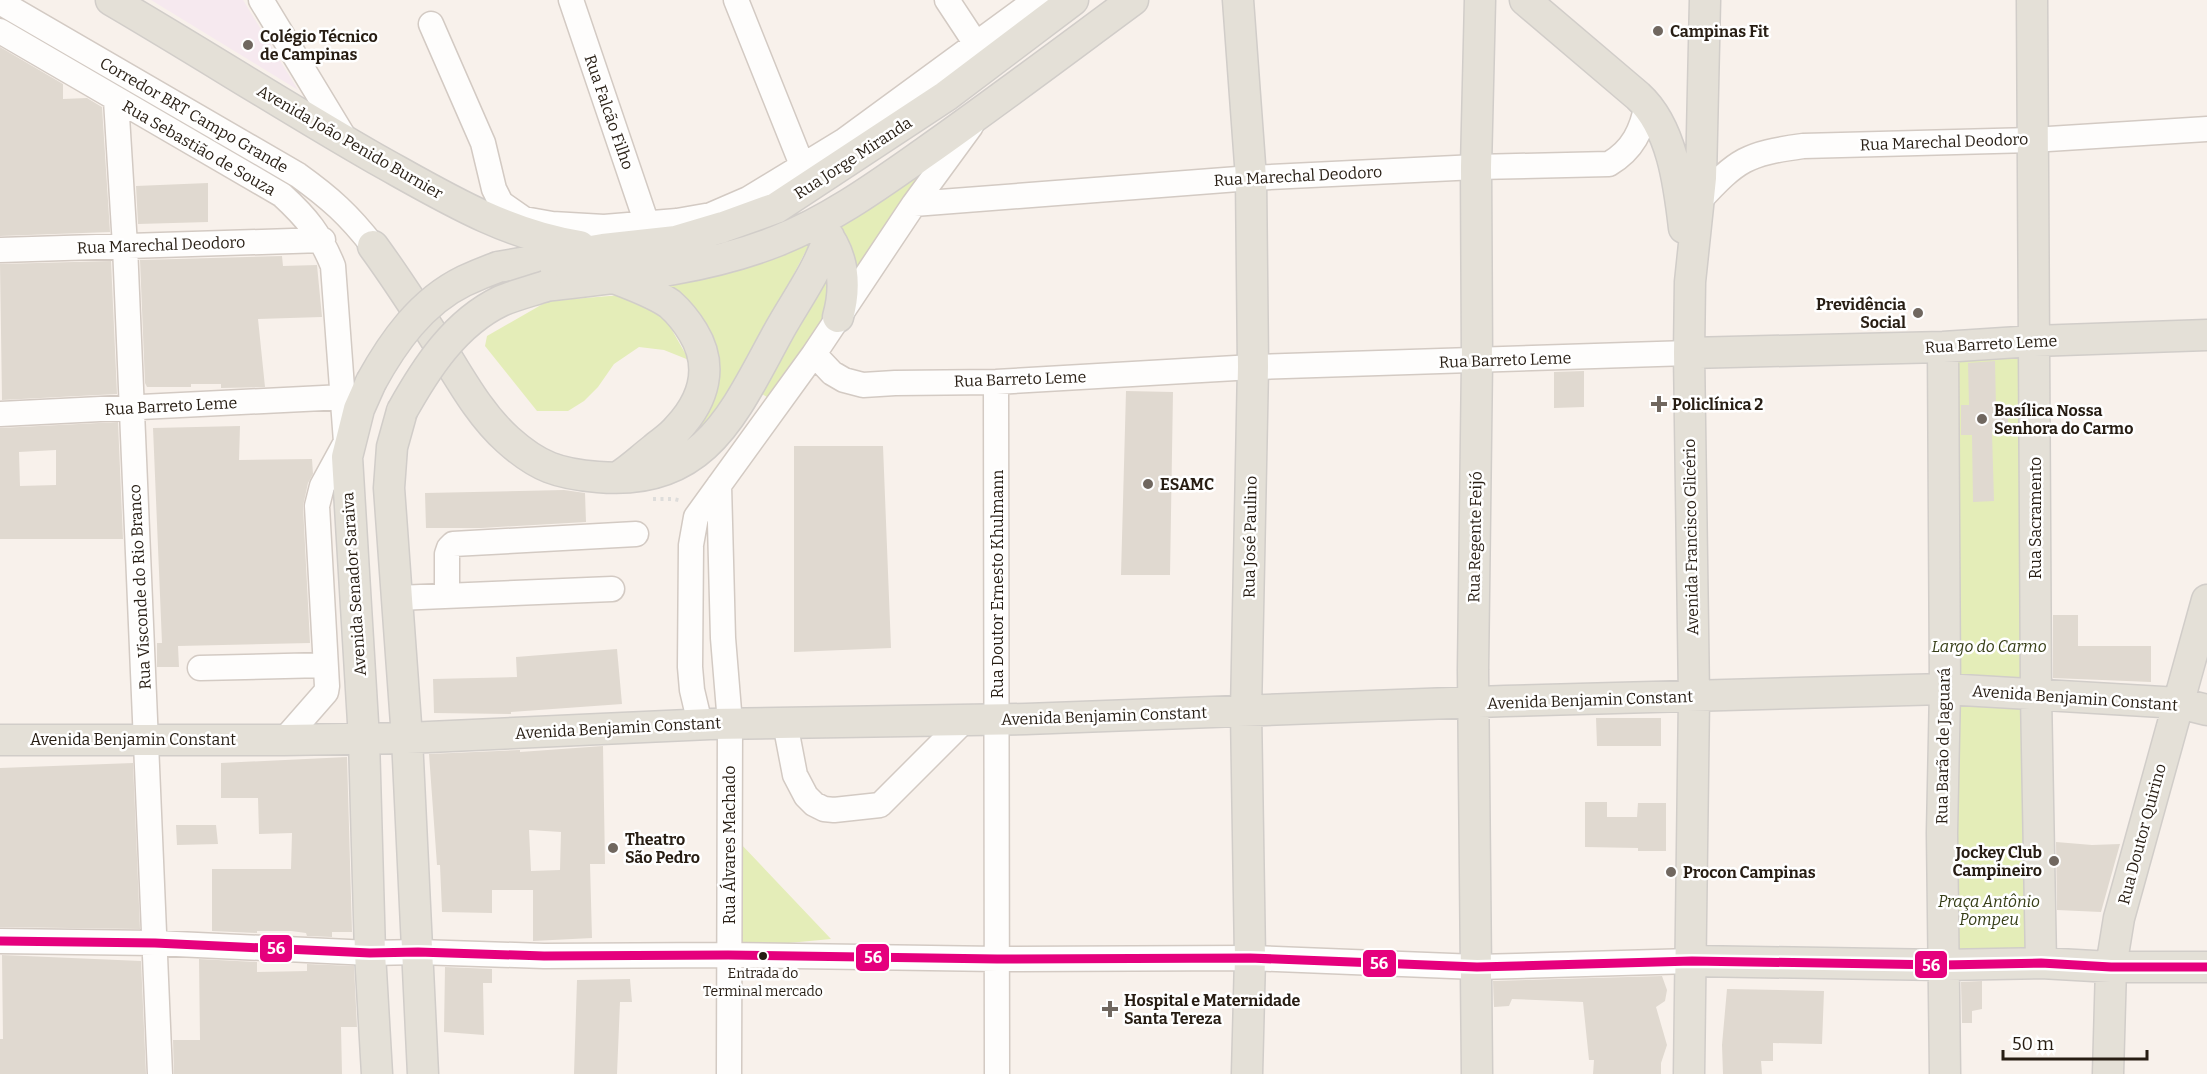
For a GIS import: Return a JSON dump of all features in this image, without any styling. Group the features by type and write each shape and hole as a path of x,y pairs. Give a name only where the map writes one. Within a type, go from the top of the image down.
{"main road":[{"name":"Avenida João Penido Burnier","path":"111,0 347,142 454,203 505,227 553,242 603,249"},
{"name":"Rua Jorge Miranda","path":"603,249 676,241 776,208 946,96 1073,0"},
{"name":"Rua Jorge Miranda","path":"397,597 388,488 392,447 402,411 424,372 451,339 476,317 501,302 546,286 691,266 823,230 870,190 979,114 1133,0"},
{"name":"Rua José Paulino","path":"1238,0 1251,178 1253,367 1246,711 1250,958 1247,1074"},
{"name":"Rua Regente Feijó","path":"1477,1074 1473,704 1477,361 1476,167 1480,0"},
{"name":"Avenida Francisco Glicério","path":"1689,1074 1694,697 1690,282 1700,201 1705,0"},
{"name":"Rua Sacramento","path":"2032,0 2036,695 2041,963"},
{"path":"1537,5 1652,111 1678,175 1690,282"},
{"path":"776,208 805,215 823,230 839,256 844,276 843,297 838,317"},
{"path":"373,246 403,286 478,406 507,440 536,461 556,471 577,476 615,479 664,472 685,462 702,450 717,434 745,394 819,261 823,230"},
{"name":"Avenida Senador Saraiva","path":"377,1074 370,953 364,739 346,449 370,382 387,351 403,330 434,301 462,282 498,267 603,249"},
{"path":"611,277 655,295 671,305 687,322 700,343 706,363 702,388 678,428 635,466 615,479"},
{"name":"Rua Barreto Leme","path":"1689,353 1943,347 2034,341 2207,335"},
{"name":"Rua Barão de Jaguará","path":"1943,347 1945,689 1941,833 1945,1074"},
{"path":"397,597 407,738 423,1074"},
{"name":"Rua Doutor Quirino","path":"2108,1074 2111,967 2119,918 2193,706 2207,600"},
{"name":"Avenida Benjamin Constant","path":"0,740 407,738 730,723 965,720 1945,689 2193,706"},
{"path":"1692,961 1943,965 2041,963 2111,967 2207,967"}],"street":[{"path":"261,0 347,142"},
{"name":"Rua Falcão Filho","path":"571,0 647,224"},
{"path":"736,0 802,165"},
{"path":"948,0 976,44"},
{"name":"Rua Jorge Miranda","path":"430,24 483,143 494,189 501,203 524,219 552,224 604,227 647,224 711,215 748,199 845,140 1036,0"},
{"name":"Corredor BRT Campo Grande","path":"0,2 298,175 352,219 373,246"},
{"name":"Rua Sebastião de Souza","path":"0,31 282,195 301,213 322,240 333,266 346,449"},
{"name":"Rua Visconde do Rio Branco","path":"116,99 125,246 160,1074"},
{"name":"Rua Marechal Deodoro","path":"914,204 1251,178 1476,167 1609,164 1618,159 1634,143 1643,124 1647,104"},
{"name":"Rua Jorge Miranda","path":"700,724 692,690 690,668 691,545 696,517 814,354 914,204 979,114"},
{"name":"Rua Marechal Deodoro","path":"1700,201 1726,171 1744,159 1765,152 1803,146 2032,140 2207,129"},
{"name":"Rua Marechal Deodoro","path":"0,250 322,240"},
{"name":"Rua Barreto Leme","path":"814,354 832,373 844,380 863,385 996,382 1253,367 1689,353"},
{"name":"Rua Doutor Ernesto Khulmann","path":"996,382 998,1074"},
{"name":"Rua Barreto Leme","path":"0,414 343,397"},
{"path":"284,740 324,697 327,686 317,506 322,486 346,449"},
{"name":"Rua Álvares Machado","path":"719,485 723,638 730,723 729,1074"},
{"path":"447,596 447,554 453,544 636,534"},
{"path":"397,597 612,589"},
{"path":"200,668 326,665"},
{"path":"785,723 795,775 806,796 814,804 824,809 834,810 880,805 965,720"},
{"path":"0,941 155,943 370,953 418,952 544,956 1250,958 1477,967 1692,961"}],"shaded area":[{"name":"Colégio Técnico de Campinas","path":"151,0 243,0 298,90"}],"green space":[{"path":"934,156 772,400 757,391 833,227"},
{"path":"813,237 725,407 687,450 655,465 715,373 712,336 665,283 735,272"},
{"path":"622,295 664,316 689,360 664,350 639,347 614,364 598,387 584,401 568,411 537,411 485,346 487,336 548,301"},
{"path":"2030,341 2040,962 1938,960 1944,348"},
{"path":"740,843 831,939 737,948"}],"building":[{"path":"0,47 63,84 63,99 87,98 102,107 110,232 0,236"},
{"path":"208,183 208,222 138,224 136,186"},
{"path":"282,256 283,266 317,265 322,317 258,319 265,387 221,388 221,384 191,384 191,387 147,387 140,260"},
{"path":"111,261 117,394 2,400 0,264"},
{"name":"Basílica Nossa Senhora do Carmo","path":"1995,361 1996,407 2008,407 2008,432 1992,432 1994,501 1973,502 1972,435 1961,435 1961,405 1969,405 1968,363"},
{"path":"1584,371 1584,407 1554,408 1554,372"},
{"name":"ESAMC","path":"1126,391 1173,392 1170,575 1121,575"},
{"path":"118,422 123,539 0,539 0,428","holes":["56,450 56,485 20,486 19,452"]},
{"path":"240,426 239,460 312,459 313,474 308,483 303,506 310,643 178,646 179,667 157,667 157,643 162,643 153,428"},
{"path":"794,446 883,446 891,648 794,652"},
{"path":"564,490 585,493 586,522 481,528 426,528 425,493"},
{"path":"2053,615 2078,615 2078,646 2151,646 2151,682 2053,678"},
{"path":"617,649 622,704 511,712 511,714 434,713 433,679 517,677 516,657"},
{"path":"1596,718 1661,718 1661,746 1597,746"},
{"path":"603,746 605,864 590,864 592,938 533,941 533,890 492,890 492,913 442,912 440,865 437,865 429,754 520,750 520,752","holes":["529,830 561,832 560,870 531,871"]},
{"path":"347,757 352,932 332,932 332,937 307,936 306,933 291,931 257,931 257,933 212,931 212,869 291,869 292,833 259,834 258,798 221,798 221,763"},
{"path":"133,763 140,929 0,927 0,768"},
{"path":"1585,802 1607,802 1607,817 1637,817 1638,803 1666,803 1666,851 1585,847"},
{"path":"176,825 216,825 218,844 177,845"},
{"name":"Jockey Club Campineiro","path":"2056,842 2092,845 2120,844 2101,912 2057,910"},
{"path":"2,955 141,961 146,1074 0,1074 0,1039 3,1039"},
{"path":"199,959 257,962 257,972 307,971 307,964 354,966 357,1027 341,1027 342,1074 174,1074 173,1040 200,1040"},
{"path":"445,967 492,969 492,983 483,983 484,1035 444,1032"},
{"path":"1662,976 1667,990 1665,1001 1656,1007 1667,1045 1661,1063 1661,1074 1593,1074 1594,1060 1589,1060 1583,1002 1512,999 1509,1006 1494,1007 1493,981"},
{"path":"630,979 632,1002 620,1002 617,1074 574,1074 577,980"},
{"path":"1982,981 1982,1009 1972,1011 1972,1023 1962,1023 1961,982"},
{"path":"1727,989 1824,991 1822,1044 1773,1043 1773,1061 1761,1061 1762,1074 1723,1074 1722,1045"}],"transit line":[{"name":"56","path":"0,941 155,943 370,953 997,959 1250,958 1477,967 1692,961 1943,965 2041,963 2111,967 2207,967"}],"place":[{"name":"Campinas Fit","path":"1658,31"},
{"name":"Colégio Técnico de Campinas","path":"248,45"},
{"name":"Previdência Social","path":"1918,313"},
{"name":"Policlínica 2","path":"1659,404"},
{"name":"Basílica Nossa Senhora do Carmo","path":"1982,419"},
{"name":"ESAMC","path":"1148,484"},
{"name":"Theatro São Pedro","path":"613,848"},
{"name":"Jockey Club Campineiro","path":"2054,861"},
{"name":"Procon Campinas","path":"1671,872"},
{"name":"Entrada do Terminal mercado","path":"763,956"},
{"name":"Hospital e Maternidade Santa Tereza","path":"1110,1009"}],"park label":[{"name":"Largo do Carmo","path":"1989,646"},
{"name":"Praça Antônio Pompeu","path":"1989,910"}]}
